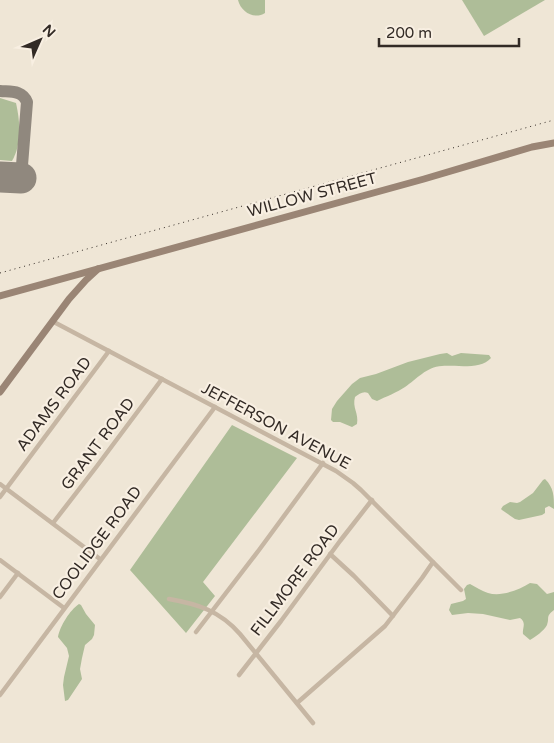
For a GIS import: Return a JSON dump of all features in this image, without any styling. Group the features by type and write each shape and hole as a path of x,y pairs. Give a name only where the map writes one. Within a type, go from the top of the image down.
{"main road":[{"name":"WILLOW STREET","path":"0,296 424,179 532,147 554,138"},
{"name":"WILLOW STREET","path":"532,147 554,143"},
{"path":"0,392 52,321 77,290 99,268"},
{"path":"73,276 77,290"}],"street":[{"name":"JEFFERSON AVENUE","path":"52,321 336,471 372,500 461,590"},
{"name":"ADAMS ROAD","path":"0,496 109,351"},
{"name":"GRANT ROAD","path":"52,523 162,379"},
{"name":"COOLIDGE ROAD","path":"0,695 215,406"},
{"path":"196,632 323,463"},
{"path":"0,484 100,559"},
{"name":"FILLMORE ROAD","path":"239,675 372,500"},
{"path":"330,554 393,616"},
{"path":"0,560 64,608"},
{"path":"297,703 385,626 433,562"},
{"path":"0,597 18,573"},
{"path":"169,599 189,602 213,611 236,629 312,723"}],"green space":[{"path":"238,0 265,0 265,13 257,16 248,14"},
{"path":"462,0 545,0 484,36"},
{"path":"0,98 16,103 19,140 12,161 0,160"},
{"path":"447,353 452,356 461,353 489,355 491,358 487,362 475,366 436,367 422,374 402,389 377,401 372,399 368,393 361,393 355,397 354,401 357,424 352,427 331,420 332,409 337,401 360,378 408,362"},
{"path":"232,425 297,458 203,582 215,596 186,633 130,570"},
{"path":"545,479 553,492 554,509 549,506 545,508 545,513 542,515 519,520 501,509 510,502 520,502 533,493"},
{"path":"530,583 537,584 547,594 554,592 554,610 549,616 546,627 530,640 523,634 524,624 520,618 510,620 468,613 452,615 449,610 451,604 466,599 464,589 470,584 488,593 498,594 521,588"},
{"path":"79,604 95,625 94,635 85,645 80,669 82,679 68,700 65,701 63,685 69,656 67,648 58,637 66,619"}],"taxiway":[{"path":"0,91 22,95 27,102 21,178"}],"runway":[{"path":"0,177 21,178"}],"railway":[{"path":"0,273 554,120"}]}
